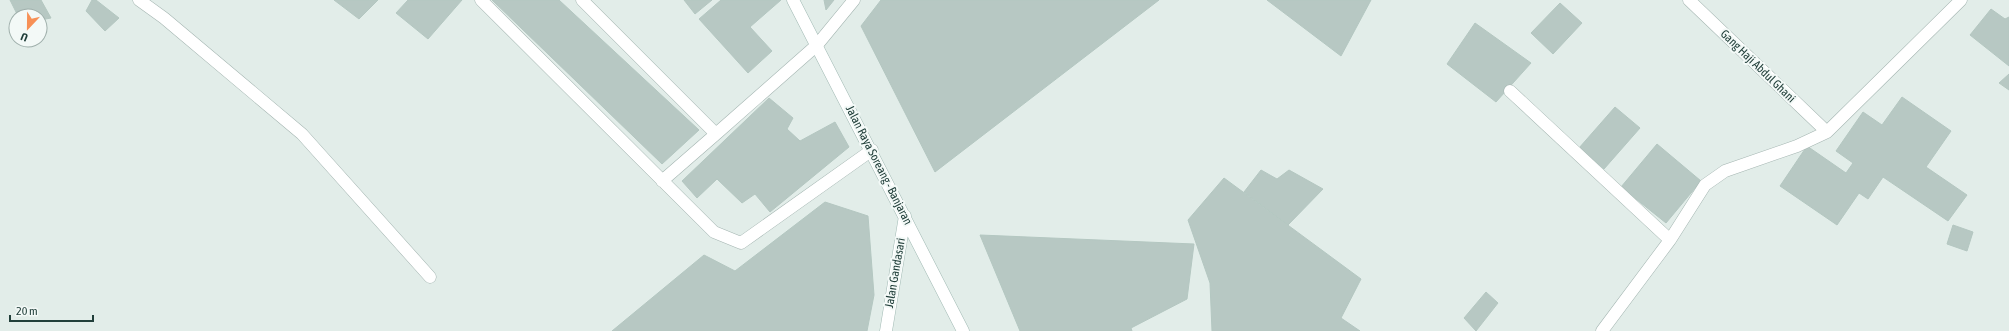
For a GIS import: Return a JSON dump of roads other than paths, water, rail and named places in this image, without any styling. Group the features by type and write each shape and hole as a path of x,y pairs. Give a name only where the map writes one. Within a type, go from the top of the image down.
{"street":[{"path":"139,0 164,18 302,134 430,277"},
{"path":"481,0 714,232 741,244 872,150"},
{"path":"582,0 716,134"},
{"name":"Jalan Raya Soreang - Banjaran","path":"793,0 872,150 962,331"},
{"path":"662,181 817,45 854,0"},
{"name":"Gang Haji Abdul Ghani","path":"1689,0 1827,132"},
{"path":"1602,331 1670,240 1705,185 1725,170 1797,146 1827,132 1961,0"},
{"path":"1510,91 1670,240"},
{"name":"Jalan Gandasari","path":"886,331 905,216"}]}
